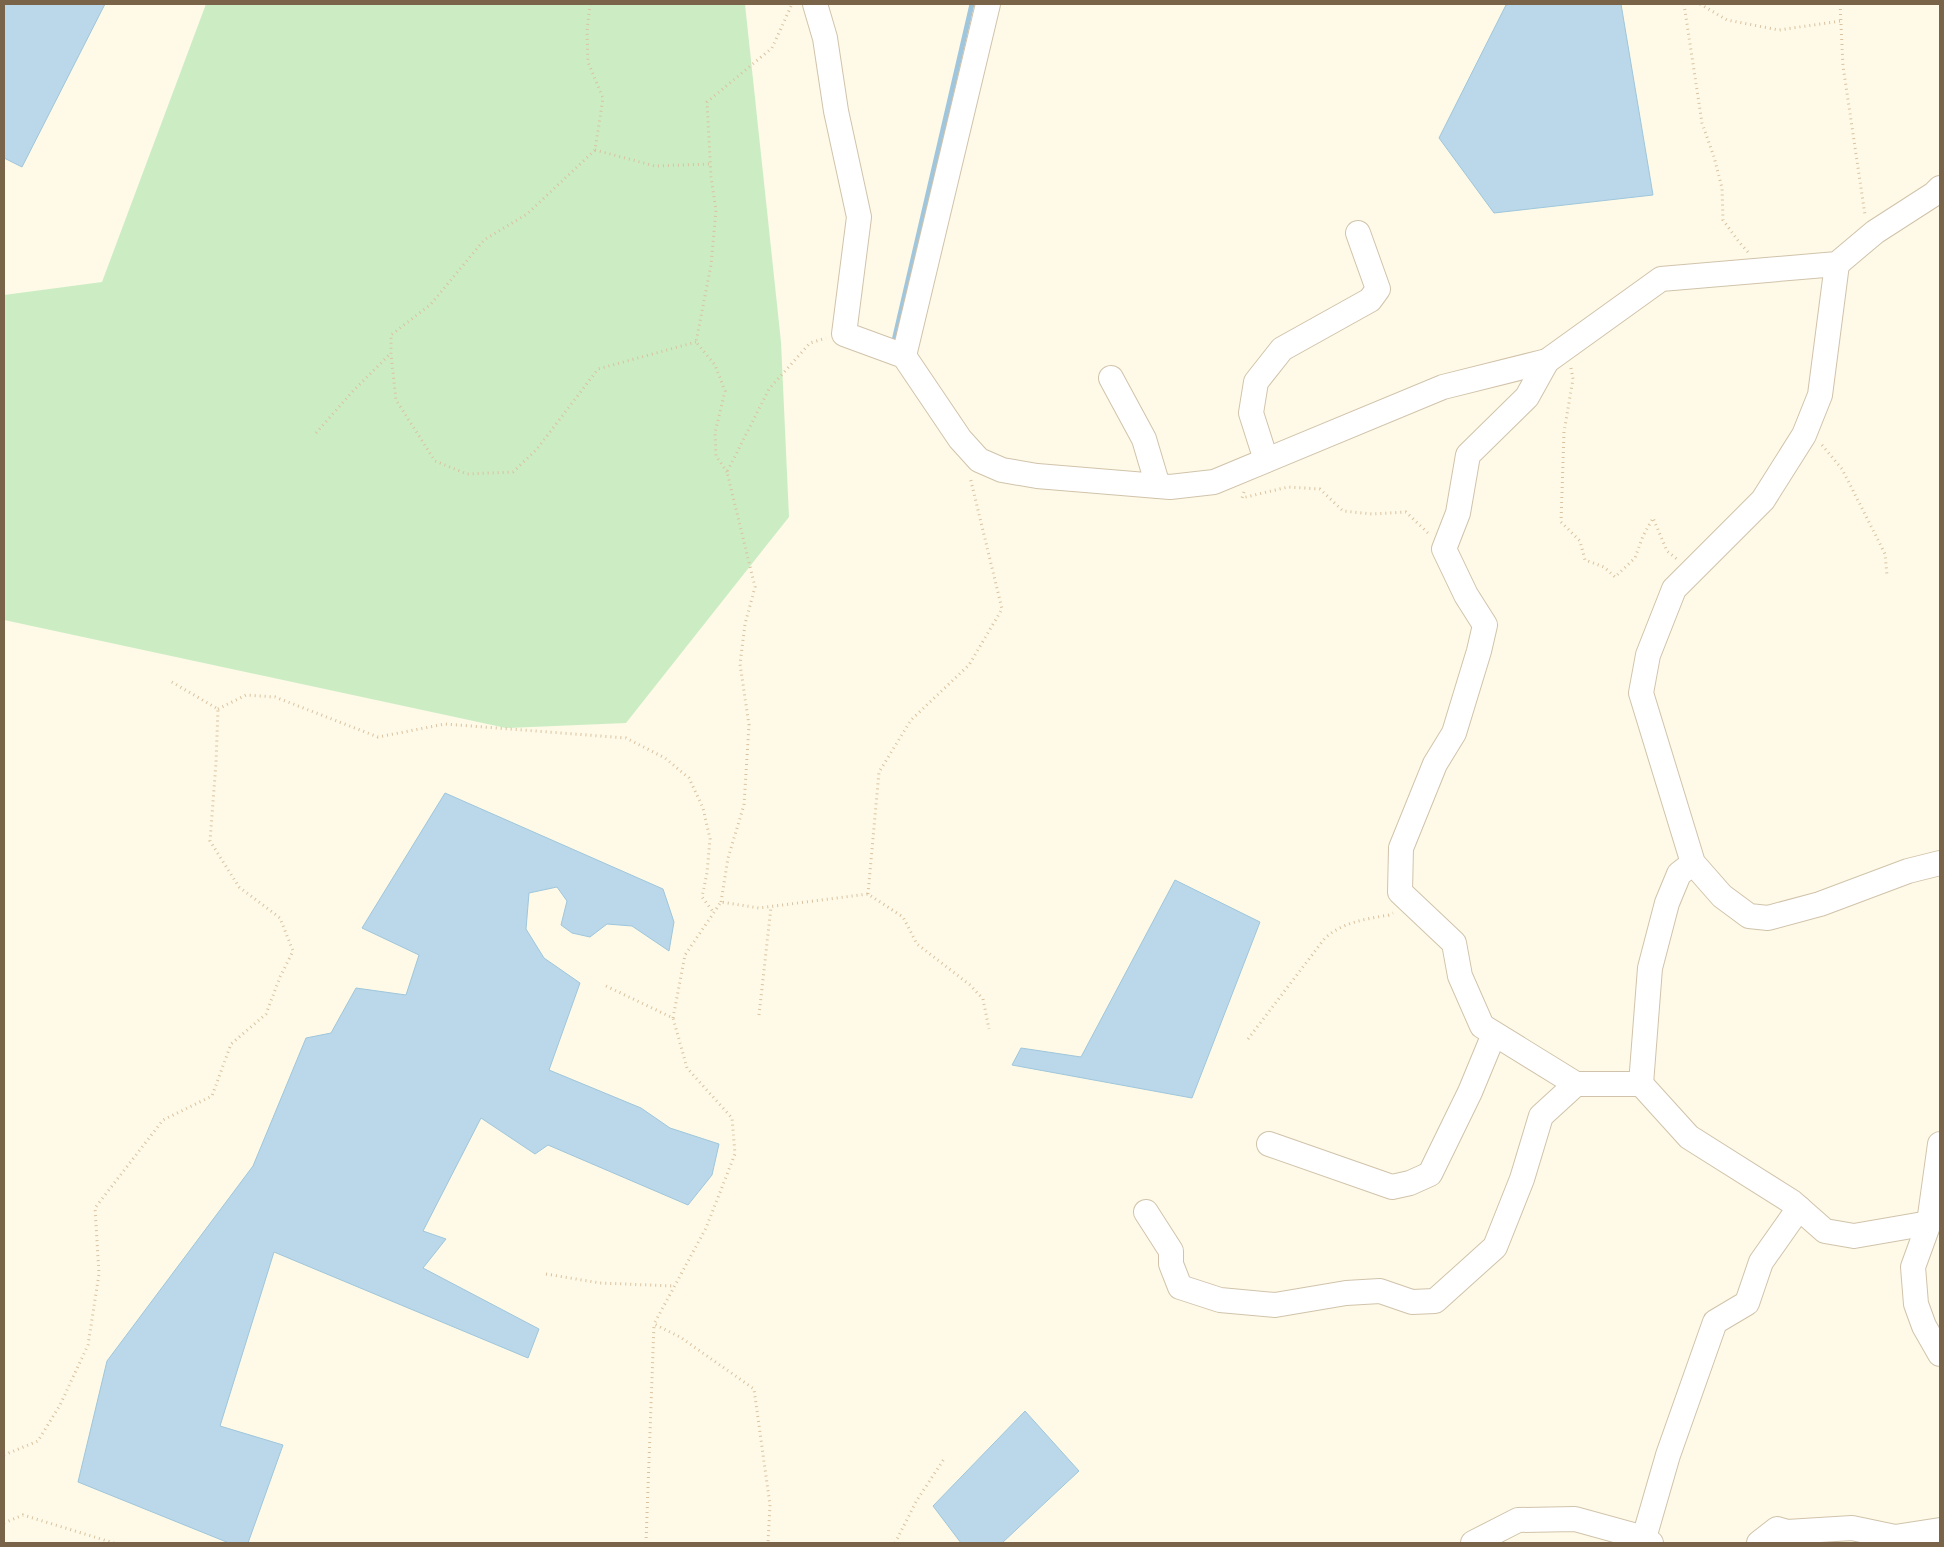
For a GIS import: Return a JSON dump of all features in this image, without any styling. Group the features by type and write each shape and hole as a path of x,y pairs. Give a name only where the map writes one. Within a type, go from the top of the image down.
{"street":[{"path":"815,4 825,38 836,111 859,217 844,334 904,356 960,439 978,460 1002,470 1037,476 1170,487 1214,482 1443,387 1552,357 1661,279 1838,264 1868,238 1934,194 1940,188"},
{"path":"904,356 988,4"},
{"path":"1260,463 1251,413 1256,382 1282,349 1370,300 1378,289 1358,233"},
{"path":"1838,264 1820,395 1804,435 1763,500 1674,590 1648,655 1640,693 1693,863 1722,896 1749,916 1768,918 1820,904 1908,870 1940,863"},
{"path":"1552,357 1527,397 1468,455 1458,513 1444,549 1466,595 1485,625 1454,733 1435,764 1401,848 1400,892 1454,943 1460,976 1482,1026 1576,1084 1641,1084"},
{"path":"1111,378 1144,439 1158,486"},
{"path":"1693,863 1679,874 1668,903 1650,968 1641,1084 1689,1137 1799,1208 1825,1231 1854,1236 1929,1223"},
{"path":"1269,1144 1392,1186 1410,1183 1430,1174 1470,1092 1494,1034"},
{"path":"1146,1212 1172,1251 1171,1264 1180,1287 1220,1300 1275,1306 1346,1293 1380,1291 1412,1302 1435,1301 1495,1247 1522,1180 1541,1116 1576,1084"},
{"path":"1940,1144 1929,1223 1913,1268 1916,1304 1924,1326 1940,1354"},
{"path":"1473,1543 1518,1520 1575,1519 1648,1541 1668,1455 1715,1322 1747,1303 1761,1262 1799,1208"},
{"path":"1759,1543 1777,1528 1787,1532 1852,1528 1894,1537 1940,1530"}],"path":[{"path":"590,4 588,62 603,98 595,150 528,214 484,240 431,304 391,335 396,400 434,461 467,474 513,472 537,449 598,369 696,342"},
{"path":"696,342 711,265 716,210 710,164 707,102 772,48 792,4"},
{"path":"1684,4 1702,123 1722,188 1723,220 1739,242 1766,270"},
{"path":"1700,4 1727,20 1780,30 1841,21"},
{"path":"1840,4 1843,66 1868,238"},
{"path":"595,150 655,166 710,164"},
{"path":"727,472 769,389 810,343 844,334"},
{"path":"646,1543 654,1324 706,1228 735,1154 732,1118 687,1068 673,1018 684,955 721,902 728,858 744,805 749,725 740,664 745,624 754,587 727,472 716,456 715,432 725,390 715,365 696,342"},
{"path":"316,433 353,391 391,354"},
{"path":"1552,357 1570,363 1574,380 1564,432 1561,522 1580,541 1585,560 1604,566 1615,577 1634,558 1653,518 1667,550 1691,572"},
{"path":"1807,427 1842,469 1885,554 1887,575"},
{"path":"868,894 879,772 911,720 968,665 1002,609 960,439"},
{"path":"1260,463 1242,498 1288,487 1320,489 1343,511 1372,514 1406,512 1444,549"},
{"path":"170,680 218,709"},
{"path":"218,709 246,695 275,697 378,737 445,724 626,738 665,758 690,778 703,808 710,839 707,873 702,897 714,913"},
{"path":"4,1455 38,1441 60,1404 88,1345 99,1274 95,1208 163,1120 212,1096 231,1044 266,1014 280,977 293,951 280,918 239,887 210,841 218,709"},
{"path":"721,902 759,908 868,894 903,917 917,944 970,985 983,999 989,1029"},
{"path":"1248,1039 1298,972 1325,938 1335,929 1355,921 1389,915 1410,902"},
{"path":"759,1015 771,906"},
{"path":"606,986 673,1018"},
{"path":"546,1274 600,1283 674,1286"},
{"path":"654,1324 680,1337 754,1389 770,1505 768,1543"},
{"path":"895,1543 917,1500 944,1459"},
{"path":"4,1523 23,1515 114,1543"}],"green space":[{"path":"206,4 745,4 781,342 789,517 626,723 506,728 4,620 4,295 102,282"}],"water":[{"path":"4,4 105,4 22,167 4,158"},
{"path":"1621,4 1653,195 1494,213 1439,138 1506,5"},
{"path":"445,793 663,889 674,922 669,951 632,926 607,924 590,937 572,933 561,925 567,901 557,887 529,893 526,929 544,958 580,983 549,1070 641,1108 670,1128 719,1144 712,1175 688,1205 548,1145 535,1154 481,1118 423,1231 446,1239 423,1268 539,1329 528,1358 274,1252 220,1426 283,1445 248,1543 229,1543 78,1482 107,1361 253,1166 306,1038 331,1033 356,988 406,995 419,955 362,928"},
{"path":"1175,880 1260,922 1192,1098 1012,1065 1021,1048 1081,1057"},
{"path":"1025,1411 1079,1471 1002,1543 961,1543 933,1506"}],"waterway":[{"path":"893,345 972,4"}]}
